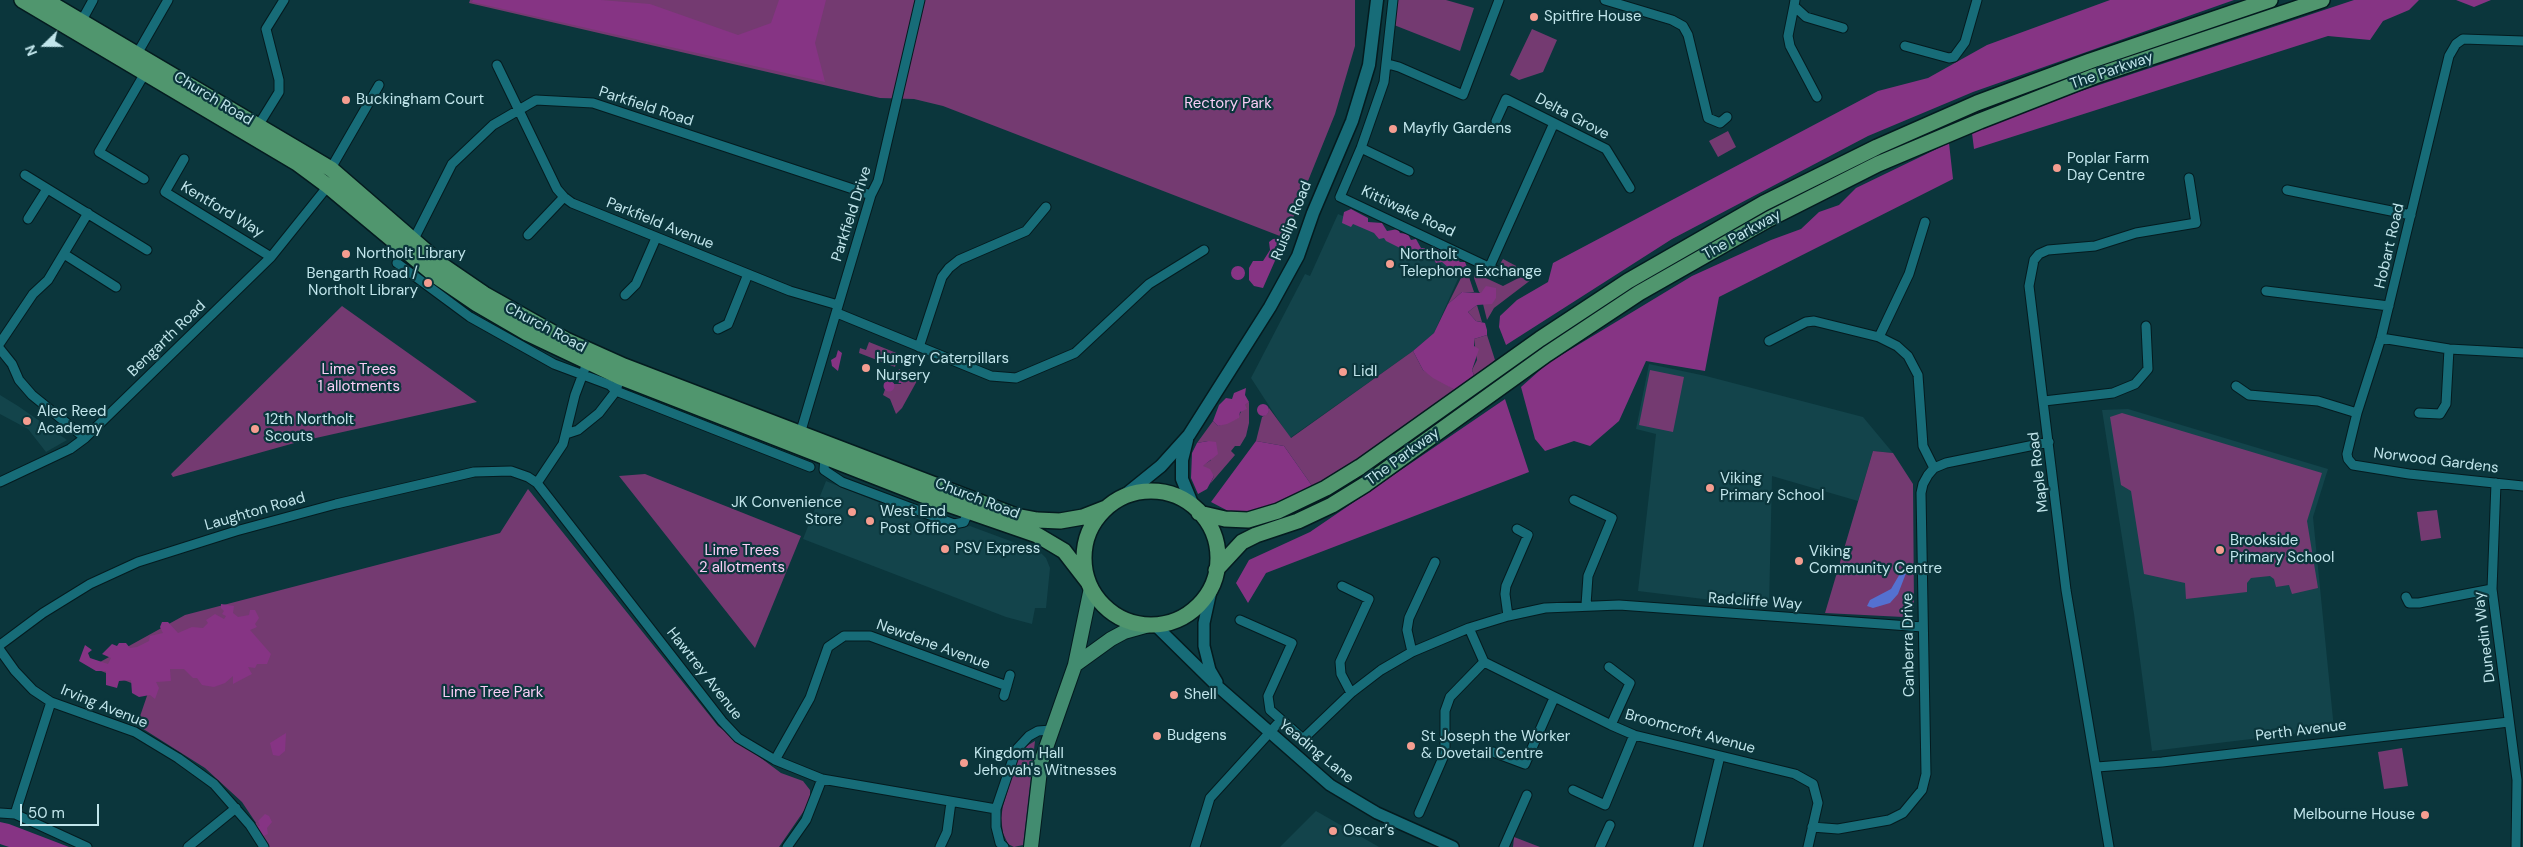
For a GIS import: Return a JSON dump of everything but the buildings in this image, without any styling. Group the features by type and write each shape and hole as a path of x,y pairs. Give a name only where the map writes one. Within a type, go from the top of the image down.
{"highway":[{"name":"Church Road","path":"22,0 282,153 328,186 406,253 450,287 584,369 618,384 825,457 968,512 1045,538 1064,551 1089,585"},
{"name":"Church Road","path":"45,0 331,169 443,266 484,294 566,340 624,366 1026,518 1060,521 1083,517 1112,504"},
{"name":"The Parkway","path":"1197,511 1225,519 1248,520 1278,511 1326,488 1360,467 1540,339 1628,281 1764,203 1877,147 1977,103 2090,61 2270,0"},
{"name":"The Parkway","path":"1215,576 1242,542 1298,522 1332,505 1366,484 1547,354 1639,293 1769,219 1878,164 1980,121 2095,76 2322,0"},
{"path":"1152,492 1169,494 1197,511 1214,539 1218,558 1215,576 1204,598 1191,612 1175,621 1152,625 1134,624 1119,617 1105,607 1089,585 1084,566 1084,549 1089,533 1112,504 1135,493 1152,492"}],"main road":[{"name":"Ruislip Road","path":"1112,504 1161,466 1188,435 1270,307 1298,256 1313,213 1352,121 1369,65 1377,0"},
{"name":"Ruislip Road","path":"1188,435 1181,469 1184,487 1197,511"},
{"path":"1031,847 1041,762 1050,730 1075,665 1089,585"},
{"path":"1075,665 1124,632 1152,625"}],"street":[{"path":"82,22 93,0"},
{"path":"137,54 168,0"},
{"path":"258,126 279,92 279,80 266,29 284,0"},
{"name":"Parkfield Drive","path":"800,434 871,195 878,181 920,0"},
{"path":"1393,0 1388,64 1384,82 1361,148 1409,171"},
{"path":"1388,64 1463,95 1499,0"},
{"path":"1605,0 1672,20 1683,26 1688,35 1708,118 1720,123 1726,117"},
{"path":"1905,46 1954,58 1964,42 1976,0"},
{"path":"1795,3 1806,17 1844,28"},
{"path":"1795,3 1788,36 1790,46 1817,97"},
{"name":"Hobart Road","path":"2348,459 2348,442 2390,306 2447,66 2453,48 2459,40 2523,41"},
{"path":"497,64 557,189 564,197 528,235"},
{"path":"144,179 99,152 145,73"},
{"path":"334,163 379,85"},
{"name":"Delta Grove","path":"1496,121 1506,99 1606,149 1630,188"},
{"name":"Parkfield Road","path":"413,241 452,164 492,125 520,111 536,100 593,103 871,195"},
{"path":"1352,121 1368,129"},
{"path":"1490,266 1554,123"},
{"name":"Kittiwake Road","path":"1361,148 1340,197 1490,266 1501,273"},
{"name":"Kentford Way","path":"184,159 165,192 271,256"},
{"path":"25,175 147,250"},
{"name":"Maple Road","path":"2109,847 2066,590 2050,442 2029,286 2034,260 2038,254 2048,250 2095,246 2136,233 2196,223 2189,178"},
{"name":"Bengarth Road","path":"0,482 70,449 85,438 271,256 328,186"},
{"path":"28,219 47,189"},
{"path":"2287,190 2411,215"},
{"name":"Parkfield Avenue","path":"564,197 656,238 837,309 919,347 991,376 1016,378 1075,353 1149,284 1204,250"},
{"path":"919,347 942,277 949,268 959,260 1026,231 1046,207"},
{"path":"0,343 33,294 48,280 88,213"},
{"path":"1879,336 1909,274 1925,222"},
{"path":"625,295 636,284 656,238"},
{"path":"64,254 116,287"},
{"name":"Church Road","path":"397,263 428,288 477,322 520,346 584,369"},
{"path":"718,329 728,324 748,274"},
{"path":"2266,291 2390,306"},
{"path":"1769,341 1806,322 1814,321 1879,336 1897,346 1914,364 1918,375 1923,446 1934,468 1946,463 2050,442"},
{"path":"2044,401 2113,393 2135,384 2148,369 2146,326"},
{"path":"2381,338 2450,348 2523,353"},
{"path":"2419,413 2440,414 2446,404 2450,348"},
{"path":"0,349 12,364 19,380 32,394 85,438"},
{"path":"537,483 559,452 566,434 584,369"},
{"path":"566,434 578,430 599,413 618,384"},
{"name":"Church Road","path":"618,384 810,468"},
{"path":"2236,386 2249,395 2318,401 2357,413"},
{"name":"Norwood Gardens","path":"2348,459 2354,465 2400,473 2523,486"},
{"name":"Canberra Drive","path":"1812,827 1838,829 1889,820 1903,813 1922,790 1926,774 1921,493 1922,484 1934,468"},
{"name":"Laughton Road","path":"0,645 43,613 90,584 138,562 236,531 474,472 511,472 528,477 537,483"},
{"name":"Hawtrey Avenue","path":"537,483 722,721 738,738 774,760 822,779 996,809"},
{"name":"Dunedin Way","path":"2496,483 2492,589 2517,780 2516,847"},
{"path":"1574,500 1612,518 1588,576 1586,605"},
{"path":"1508,616 1504,594 1528,535 1517,529"},
{"path":"1412,652 1407,630 1409,618 1435,562"},
{"name":"Yeading Lane","path":"1215,576 1204,624 1204,646 1210,670 1223,691"},
{"path":"1342,586 1369,599 1340,662 1341,674 1351,693"},
{"path":"2406,597 2409,602 2420,602 2492,589"},
{"name":"Radcliffe Way","path":"1240,620 1292,643 1268,696 1270,710 1303,739 1351,693 1381,670 1412,652 1468,628 1508,616 1546,608 1619,605 1923,627"},
{"name":"Yeading Lane","path":"1152,625 1270,734 1330,785 1352,800 1453,847"},
{"path":"1419,814 1444,753 1445,712 1450,697 1484,662 1468,628"},
{"name":"Newdene Avenue","path":"774,760 810,698 828,647 844,636 870,636 1007,686"},
{"name":"Irving Avenue","path":"0,650 15,671 33,690 51,702 135,732 178,758 214,784 236,808 264,847"},
{"name":"Broomcroft Avenue","path":"1484,662 1554,698 1634,735 1795,774 1813,784 1818,803 1808,847"},
{"path":"1609,667 1630,683 1610,725"},
{"path":"1004,696 1010,675"},
{"path":"1493,752 1526,764 1554,698"},
{"path":"15,814 51,702"},
{"path":"1195,847 1210,798 1281,720"},
{"name":"Perth Avenue","path":"2097,767 2162,762 2509,722"},
{"path":"1004,847 996,827 996,809 1016,750 1029,736 1038,731 1050,730"},
{"path":"1573,790 1605,805 1634,735"},
{"path":"1698,847 1720,756"},
{"path":"787,847 806,820 822,779"},
{"path":"1504,847 1527,796"},
{"path":"940,847 947,832 951,802"},
{"path":"188,847 236,808"},
{"path":"0,813 15,814 87,847"},
{"path":"1600,847 1610,825"}],"shaded area":[{"path":"473,0 601,0 650,4 738,35 771,23 779,0 826,0 815,43 825,82 472,2"},
{"path":"2110,0 2234,0 1973,92 1868,136 1672,239 1506,345 1499,327 1500,316 1517,300 1548,282 1553,263 1878,91 1928,78 1987,45"},
{"path":"2354,0 2419,0 2409,10 2383,21 2370,40 2328,36 1974,149 1972,133 2039,105"},
{"path":"2456,0 2491,0 2474,7"},
{"path":"1949,143 1953,179 1719,297 1705,371 1646,361 1619,421 1590,446 1574,441 1545,451 1535,439 1521,387 1548,363 1692,276 1771,240 1801,229 1819,212 1839,205 1856,188"},
{"path":"1351,209 1368,218 1368,222 1382,223 1387,231 1398,229 1400,233 1408,234 1411,240 1416,239 1421,248 1442,249 1447,256 1453,255 1460,262 1465,262 1469,272 1451,270 1442,262 1436,263 1433,258 1431,259 1418,252 1413,253 1409,249 1402,249 1386,241 1384,238 1379,239 1374,233 1353,224 1351,227 1342,223 1344,212"},
{"path":"1338,214 1464,265 1434,333 1413,351 1290,438 1251,378 1305,274 1310,276"},
{"path":"1285,238 1263,288 1254,286 1249,280 1249,268 1253,261 1263,261 1270,250 1269,242 1273,239"},
{"path":"1238,266 1243,268 1245,273 1243,278 1238,280 1233,278 1231,273 1233,268"},
{"path":"1486,286 1496,288 1496,298 1492,304 1477,305 1468,312 1476,321 1485,323 1487,335 1474,339 1474,346 1479,349 1472,370 1475,378 1457,391 1433,378 1423,370 1413,351 1434,333 1448,304 1462,292 1481,293"},
{"path":"838,350 842,353 838,371 832,366 831,360 836,357"},
{"name":"Viking Primary School","path":"1649,364 1706,376 1863,417 1893,453 1873,451 1858,501 1772,476 1769,607 1638,591 1656,434 1636,429"},
{"path":"899,369 905,373 906,379 903,383 899,383 896,379"},
{"path":"889,380 895,386 889,392 883,386"},
{"path":"1246,388 1245,395 1249,402 1245,405 1247,409 1240,412 1239,418 1218,426 1213,421 1219,405 1226,398 1232,399 1234,393"},
{"name":"Alec Reed Academy","path":"0,395 67,440 46,452 28,429 0,414"},
{"path":"1505,399 1529,472 1266,573 1248,603 1236,583 1249,560 1310,532"},
{"path":"1263,404 1269,410 1263,416 1257,410"},
{"name":"Brookside Primary School","path":"2128,409 2328,469 2313,517 2334,729 2152,751 2134,614 2102,410"},
{"path":"1256,441 1284,446 1315,490 1270,509 1232,513 1211,502"},
{"path":"1216,442 1218,454 1203,466 1210,469 1214,476 1207,489 1198,494 1191,478 1192,453 1197,443"},
{"path":"826,481 947,530 970,526 1040,552 1046,558 1050,568 1046,608 1035,608 1032,624 1006,617 803,539"},
{"path":"221,604 234,606 233,613 238,617 249,615 250,610 255,610 259,618 255,624 257,627 250,630 271,654 267,664 257,664 255,668 248,667 252,674 233,684 233,676 225,683 214,687 202,685 197,678 193,678 184,669 170,669 171,681 156,682 159,688 155,699 150,695 139,697 132,693 131,680 119,681 117,688 106,685 106,671 96,671 79,661 85,645 92,650 88,653 90,658 108,664 111,658 102,654 112,644 117,646 119,643 126,643 130,648 137,647 149,641 150,636 163,633 160,627 162,622 168,622 178,633 192,627 203,628 208,623 206,620 215,614 224,619 226,616 222,614 224,611 221,608"},
{"path":"286,733 285,751 279,756 273,755 270,743"},
{"path":"1316,811 1379,847 1280,847"},
{"path":"265,814 269,816 272,822 267,828 268,834 261,837 255,831 257,826 260,826 258,821"},
{"path":"0,822 69,847 9,847 0,844"}],"green space":[{"name":"Rectory Park","path":"470,0 1355,0 1355,46 1335,114 1285,238 943,106 914,99 880,98 469,3"},
{"path":"1397,0 1446,0 1474,8 1460,51 1394,25"},
{"path":"1532,29 1557,40 1543,72 1519,80 1510,75"},
{"path":"1728,131 1736,147 1718,157 1709,141"},
{"path":"1503,259 1520,268 1509,274 1504,271 1500,264"},
{"path":"1538,268 1540,273 1494,308 1487,320 1483,304 1492,304 1479,292 1474,278 1475,273 1503,286"},
{"path":"1464,272 1468,274 1474,292 1462,292 1448,304"},
{"path":"1477,305 1482,322 1476,321 1468,312"},
{"name":"Lime Trees 1 allotments","path":"342,306 477,402 298,442 173,477 171,474"},
{"path":"1487,335 1495,360 1475,378 1472,370 1477,360 1474,339"},
{"path":"869,342 899,354 895,367 859,353 860,348 866,350"},
{"path":"1413,351 1423,370 1457,391 1315,490 1284,446 1256,441 1262,417 1268,413 1269,408 1291,438"},
{"path":"912,370 918,379 902,408 896,414 890,399 883,395 887,384 901,384 903,375"},
{"path":"1650,370 1684,377 1673,432 1639,425"},
{"path":"1249,402 1249,423 1246,436 1240,446 1235,446 1231,451 1235,455 1210,484 1214,476 1202,466 1211,460 1208,441 1197,443 1213,421 1218,426 1238,418 1244,405"},
{"path":"2122,413 2322,473 2307,521 2318,588 2292,594 2289,585 2276,587 2274,579 2270,576 2251,578 2247,583 2247,592 2186,599 2185,583 2144,574 2131,491 2121,485 2110,417"},
{"path":"1873,451 1893,453 1913,484 1914,607 1903,617 1825,613"},
{"name":"Lime Trees 2 allotments","path":"645,474 801,536 755,648 619,476"},
{"name":"Lime Tree Park","path":"528,489 718,726 781,773 803,781 810,790 810,802 779,847 267,847 254,825 256,823 242,802 205,768 137,725 149,690 91,667 185,615 500,533"},
{"path":"2437,510 2441,538 2421,541 2417,512"},
{"path":"1035,741 1023,845 1014,847 1008,844 1003,833 1001,818 1003,806 1020,750"},
{"path":"2402,748 2408,786 2384,789 2378,752"},
{"path":"1514,837 1540,847 1513,847"}],"water":[{"path":"1905,565 1908,568 1898,594 1890,603 1873,608 1867,606 1870,600 1891,589"}],"place":[{"name":"Spitfire House","path":"1534,17"},
{"name":"Buckingham Court","path":"346,100"},
{"name":"Mayfly Gardens","path":"1393,129"},
{"name":"Poplar Farm Day Centre","path":"2057,168"},
{"name":"Northolt Library","path":"346,254"},
{"name":"Northolt Telephone Exchange","path":"1390,264"},
{"name":"Bengarth Road / Northolt Library","path":"428,283"},
{"name":"Hungry Caterpillars Nursery","path":"866,368"},
{"name":"Lidl","path":"1343,372"},
{"name":"Alec Reed Academy","path":"27,421"},
{"name":"12th Northolt Scouts","path":"255,429"},
{"name":"Viking Primary School","path":"1710,488"},
{"name":"JK Convenience Store","path":"852,512"},
{"name":"West End Post Office","path":"870,521"},
{"name":"PSV Express","path":"945,549"},
{"name":"Brookside Primary School","path":"2220,550"},
{"name":"Viking Community Centre","path":"1799,561"},
{"name":"Shell","path":"1174,695"},
{"name":"Budgens","path":"1157,736"},
{"name":"St Joseph the Worker & Dovetail Centre","path":"1411,746"},
{"name":"Kingdom Hall Jehovah's Witnesses","path":"964,763"},
{"name":"Melbourne House","path":"2425,815"},
{"name":"Oscar’s","path":"1333,831"}]}
